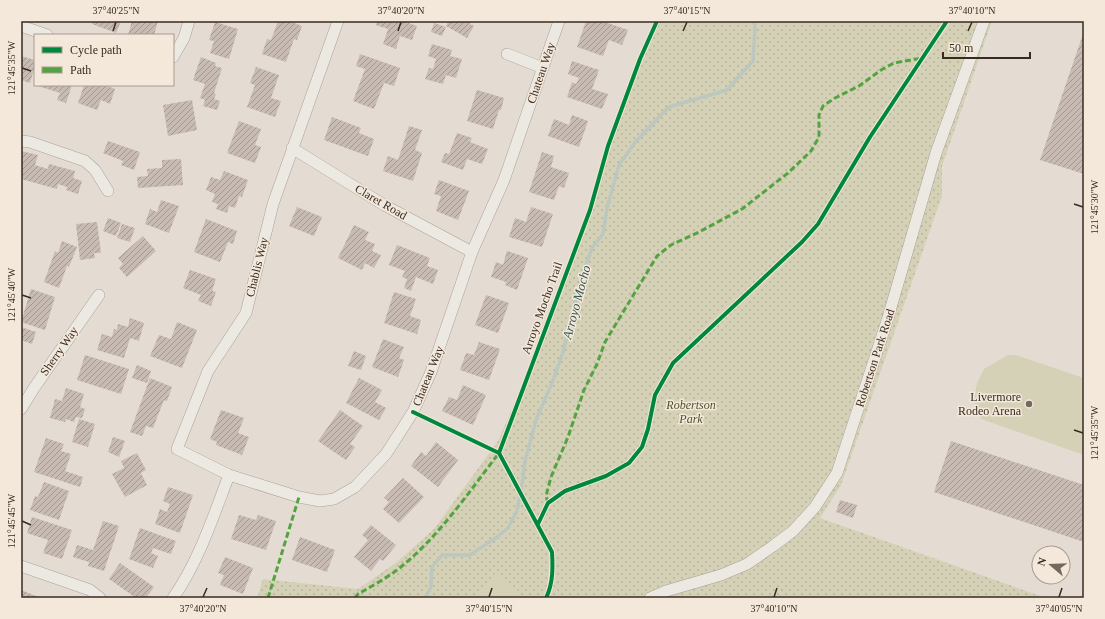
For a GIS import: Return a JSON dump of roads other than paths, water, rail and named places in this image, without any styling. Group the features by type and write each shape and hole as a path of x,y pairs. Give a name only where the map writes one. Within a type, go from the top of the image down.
{"street":[{"path":"174,55 184,38 189,21"},
{"name":"Chablis Way","path":"229,475 177,449 208,371 246,313 273,204 338,21"},
{"name":"Chateau Way","path":"229,475 320,501 334,499 356,487 386,454 413,412 431,372 472,252 504,180 559,21"},
{"name":"Robertson Park Road","path":"650,598 666,591 720,575 747,564 793,531 814,508 837,472 887,321 936,153 984,21"},
{"path":"21,26 44,34"},
{"path":"507,54 543,68"},
{"path":"21,141 30,142 84,161 95,170 108,191"},
{"name":"Claret Road","path":"292,148 384,205 472,252"},
{"name":"Sherry Way","path":"21,409 99,295"},
{"path":"174,598 184,583 202,547 229,475"},
{"path":"21,566 90,590 100,598"}],"waterway":[{"name":"Arroyo Mocho","path":"425,598 431,587 432,567 442,555 470,555 508,528 517,511 525,461 536,420 552,383 563,352 584,270 592,248 603,234 607,208 619,165 636,141 669,107 727,90 753,61 754,21"}],"place":[{"name":"Livermore Rodeo Arena","path":"1029,404"}],"park label":[{"name":"Robertson Park","path":"691,412"}]}
